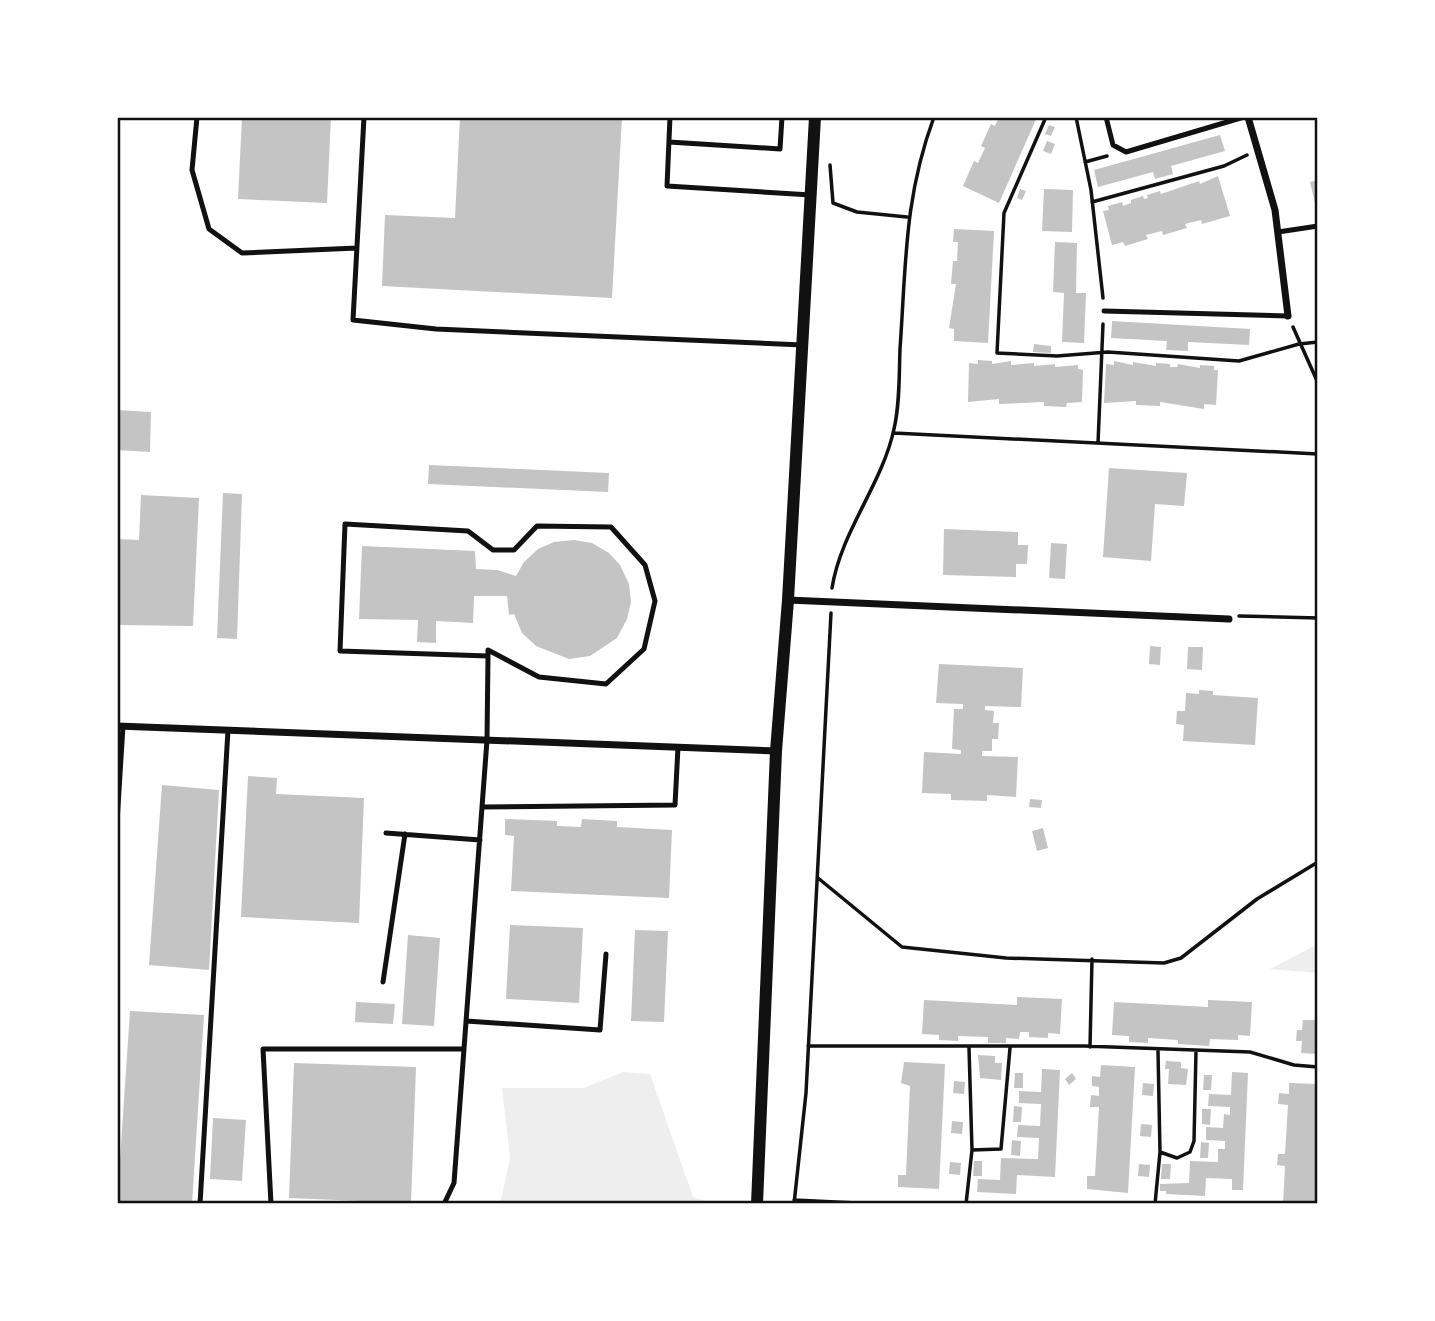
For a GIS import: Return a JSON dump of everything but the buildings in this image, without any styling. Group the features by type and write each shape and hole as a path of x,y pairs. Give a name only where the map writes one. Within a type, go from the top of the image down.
{"street":[{"path":"757,1204 776,751 788,600 815,117"},
{"path":"1246,117 1267,176 1278,232 1289,316"},
{"path":"788,600 1229,619"},
{"path":"120,726 776,751"}],"lane":[{"path":"197,117 192,170 209,229 242,253 357,248"},
{"path":"364,117 353,320 436,329 803,345"},
{"path":"670,117 667,186 811,195"},
{"path":"669,142 780,149 782,117"},
{"path":"1106,117 1113,145 1126,152 1246,117"},
{"path":"1278,232 1318,226"},
{"path":"1104,311 1289,316"},
{"path":"444,1204 454,1183 487,740 488,656 488,650 539,677 606,684 644,649 655,601 645,565 611,527 537,526 514,550 493,550 468,531 345,524 340,651 488,656"},
{"path":"117,822 120,726"},
{"path":"200,1204 228,730"},
{"path":"482,807 675,805 678,747"},
{"path":"386,833 480,840"},
{"path":"383,982 405,834"},
{"path":"466,1021 600,1030 606,954"},
{"path":"271,1204 263,1049 464,1049"}],"path":[{"path":"878,1204 794,1202 808,1046 831,602 836,566 894,433 907,217 922,150 934,117"},
{"path":"1046,117 1004,213 997,353 1057,356 1101,354 1238,361 1299,344 1318,342"},
{"path":"1076,117 1092,202 1104,311 1098,443"},
{"path":"1085,162 1107,158 1113,145"},
{"path":"1092,202 1224,166 1259,149"},
{"path":"829,153 833,203 857,212 907,217"},
{"path":"1289,316 1318,383"},
{"path":"894,433 1318,454"},
{"path":"1229,619 1234,616 1318,618"},
{"path":"818,878 902,947 1006,958 1164,963 1181,958 1257,899 1318,862"},
{"path":"1090,1047 1091,959"},
{"path":"808,1046 1090,1047 1250,1052 1294,1066 1318,1067"},
{"path":"966,1204 972,1150 968,1048"},
{"path":"972,1150 1001,1149 1010,1048"},
{"path":"1154,1204 1160,1152 1158,1051"},
{"path":"1160,1152 1177,1158 1183,1157 1190,1152 1194,1141 1196,1051"}],"shaded area":[{"path":"1318,944 1318,973 1270,969"},
{"path":"623,1072 650,1074 693,1197 714,1204 500,1204 510,1158 502,1088 584,1088"}]}
